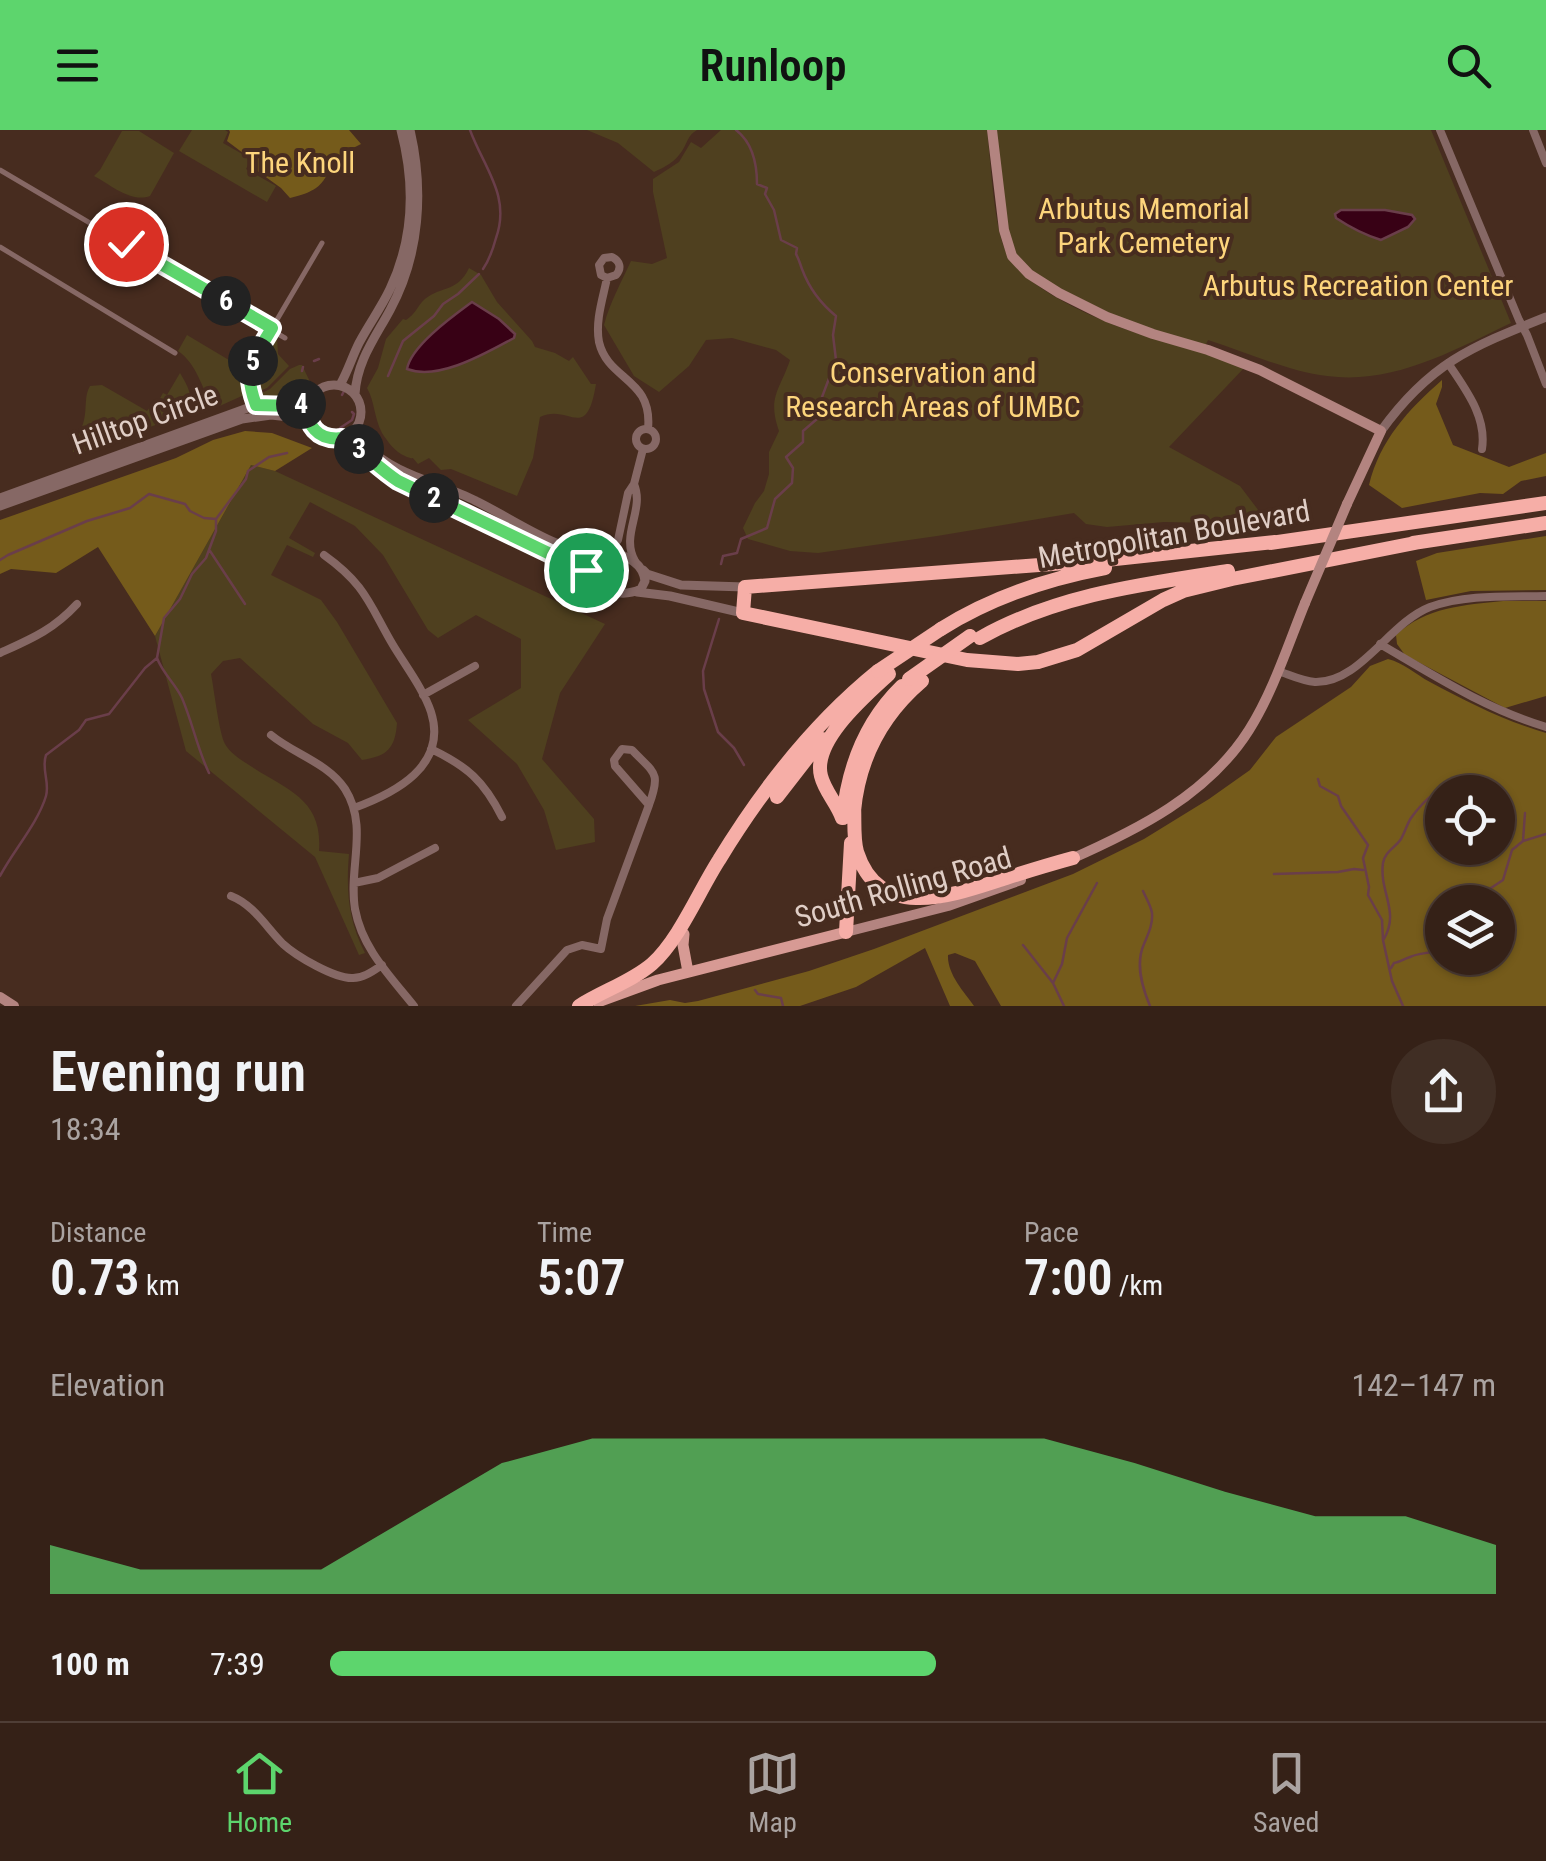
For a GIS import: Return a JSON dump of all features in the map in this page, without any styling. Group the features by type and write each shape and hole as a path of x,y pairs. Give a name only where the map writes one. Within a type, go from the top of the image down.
{"highway":[{"name":"Metropolitan Boulevard","path":"699,893 729,844 790,761 841,704 941,629 1005,595 1055,578 1134,563 1546,500"},
{"name":"Metropolitan Boulevard","path":"854,806 861,767 875,736 916,680 975,637 1016,620 1063,603 1153,583 1546,523"},
{"path":"1274,542 1106,560 746,587 743,613 967,660 1038,662 1077,650 1183,591 1420,542"},
{"path":"883,672 821,752 822,780 842,818 852,765 866,733 888,699 916,680"},
{"path":"777,797 846,708 883,672"},
{"path":"854,806 856,844 862,864 879,885 911,899 937,898 1074,858"},
{"path":"846,932 854,806"},
{"path":"684,934 699,893"},
{"path":"578,1006 652,963 669,944 699,893"}],"main road":[{"path":"992,130 1004,230 1012,256 1029,274 1059,294 1118,322 1260,370 1381,431"},
{"name":"South Rolling Road","path":"590,1006 688,972 948,906 1074,858 1189,796 1210,778 1248,732 1381,431"},
{"path":"684,934 688,972"},
{"path":"0,996 14,1006"}],"street":[{"path":"340,385 388,293 405,244 410,176 401,130"},
{"path":"410,130 418,190 417,224 400,290 356,378 355,394 361,409 358,434 362,442 392,464 554,541 587,553 623,555 647,574 680,585 746,587"},
{"path":"1440,130 1546,384"},
{"path":"1532,130 1546,163"},
{"path":"0,170 285,338"},
{"path":"256,405 249,370 322,243"},
{"path":"0,247 175,353"},
{"path":"607,278 599,340 608,360 647,402 648,428"},
{"path":"1381,431 1406,398 1448,362 1546,317"},
{"path":"1448,362 1475,407 1483,430 1482,449"},
{"path":"355,394 340,385 320,388 309,401 308,419 321,435 335,439 353,431 358,424"},
{"name":"Hilltop Circle","path":"0,498 256,405 294,406 309,401"},
{"name":"Hilltop Circle","path":"0,506 242,420 271,415 308,419"},
{"path":"648,428 654,432 656,442 650,449 643,449 636,438 648,428"},
{"path":"342,438 398,481 569,563 613,592 670,596 743,613"},
{"path":"608,552 618,540 643,449"},
{"path":"634,484 638,494 629,551 644,584 634,592"},
{"path":"589,576 586,565 596,554"},
{"path":"324,555 366,595 432,717 431,749 423,764 388,795 354,808"},
{"path":"1278,670 1306,680 1332,679 1350,670 1405,621 1428,608 1482,598 1546,596"},
{"path":"0,653 42,634 76,604"},
{"path":"1380,644 1502,712 1546,727"},
{"path":"423,696 475,666"},
{"path":"271,735 336,778 344,788 358,828 354,883 359,924 382,965 414,1006"},
{"path":"431,749 474,775 492,796 502,817"},
{"path":"516,1006 567,950 582,945 602,949 607,918 657,784 655,774 632,750 622,750 614,760 615,766 649,805"},
{"path":"354,883 378,878 436,848"},
{"path":"231,896 251,908 293,952 339,976 355,978 382,965"}],"green space":[{"path":"192,130 228,132 223,143 251,159 246,169 276,186 267,202 179,151"},
{"name":"The Knoll","path":"229,130 349,130 361,144 338,159 314,189 290,198 227,141"},
{"path":"587,130 697,130 676,158 654,172 618,143"},
{"name":"Conservation and Research Areas of UMBC","path":"721,130 987,130 1002,240 1006,252 1030,280 1069,305 1112,324 1244,368 1169,447 1240,486 1265,519 1107,527 1086,524 1074,513 818,553 790,551 748,539 743,528 769,474 769,452 779,431 775,402 790,360 776,350 732,338 706,340 689,366 659,392 634,376 604,325 631,261 652,264 667,258 653,179 679,162 691,142 701,148"},
{"path":"995,130 1431,130 1511,323 1422,363 1352,377 1297,370 1208,340 1205,346 1132,324 1044,281 1018,258 1003,211"},
{"path":"122,131 139,131 174,153 150,196 128,195 94,176"},
{"path":"469,268 481,275 497,302 535,347 569,361 573,357 591,384 596,384 592,402 582,417 540,417 533,458 517,496 451,469 441,470 429,458 418,464 398,452 382,433 367,388 378,368 386,339 403,319 411,316 428,297 459,282"},
{"path":"187,335 244,369 248,386 244,395 213,409 195,370 178,351"},
{"path":"273,335 277,337 278,354 289,366 267,388 255,393 254,369"},
{"path":"299,365 312,386 308,396 292,403 259,401 256,396"},
{"path":"180,373 190,398 185,414 83,452 73,452 90,386 102,385 147,411 150,407 154,409 163,393 167,395"},
{"path":"1442,380 1436,404 1453,445 1509,467 1546,453 1546,476 1521,481 1503,494 1480,493 1402,508 1369,485 1380,454 1397,427"},
{"path":"245,431 272,433 312,448 275,471 251,465 155,636 98,547 56,573 11,569 0,574 0,520"},
{"path":"251,465 275,471 605,624 560,693 542,759 594,819 595,842 556,850 544,810 517,764 468,720 521,688 521,639 476,615 438,638 428,630 383,555 355,526 310,502 289,538 315,553 313,557 287,545 271,575 321,600 337,622 397,723 392,745 378,756 362,760 348,743 313,724 240,658 223,661 211,674 227,747 308,807 319,833 319,851 349,854 350,905 365,953 359,955 315,857 186,751 155,636"},
{"path":"1546,536 1546,590 1471,591 1426,600 1416,561 1437,553"},
{"path":"1546,601 1546,696 1505,708 1405,655 1397,644 1396,635 1420,618 1460,606"},
{"path":"1388,659 1472,704 1546,733 1546,1006 1001,1006 975,961 955,953 948,955 950,969 974,1006 950,1006 925,948 856,987 800,1006 635,1006 670,1000 698,1001 809,971 1073,874 1144,839 1209,799 1250,770 1276,737 1351,687 1370,666"}],"shaded area":[{"path":"1341,210 1385,210 1415,219 1408,227 1381,240 1336,218"},
{"path":"472,302 499,319 515,334 514,338 448,368 420,372 407,369 424,341"}],"waterway":[{"path":"470,130 494,182 500,209 495,242 483,269"},
{"path":"721,564 723,556 737,553 741,539 767,528 775,499 792,483 793,468 786,457 803,442 803,431 817,419 836,360 836,316 808,283 797,248 781,240 774,210 765,194 767,188 757,184 753,154 736,130"},
{"path":"388,376 403,341 479,274"},
{"path":"314,361 319,359"},
{"path":"302,371 303,367"},
{"path":"342,395 344,391"},
{"path":"342,433 340,428 352,420 352,412"},
{"path":"0,876 42,806 47,791 46,755 86,720 109,714 157,658 164,618 206,558 216,519 248,471 269,457 287,453"},
{"path":"0,560 87,521 130,508 149,494 185,504 204,518 216,519"},
{"path":"210,551 245,604"},
{"path":"719,619 703,671 704,689 718,732 744,765"},
{"path":"157,658 182,698 209,773"},
{"path":"1318,779 1320,786 1338,796 1368,845 1363,858 1368,895 1382,920 1392,981 1403,1006"},
{"path":"1384,939 1390,910 1383,863 1425,802"},
{"path":"1523,841 1525,813"},
{"path":"1496,885 1503,880 1512,850 1523,841 1546,834"},
{"path":"1274,874 1363,870"},
{"path":"1053,983 1067,938 1097,883"},
{"path":"1143,891 1152,917 1140,967 1150,1006"},
{"path":"1023,945 1053,983 1064,1006"},
{"path":"1391,968 1394,963 1425,953"},
{"path":"755,990 781,998 783,1006"}],"route":[{"path":"126,244 272,328 249,370 256,405 294,406 309,401 308,419 316,432 326,438 342,438 398,481 589,576 586,570"}],"park label":[{"name":"Arbutus Memorial Park Cemetery","path":"1144,225"},
{"name":"Arbutus Recreation Center","path":"1358,285"}]}
